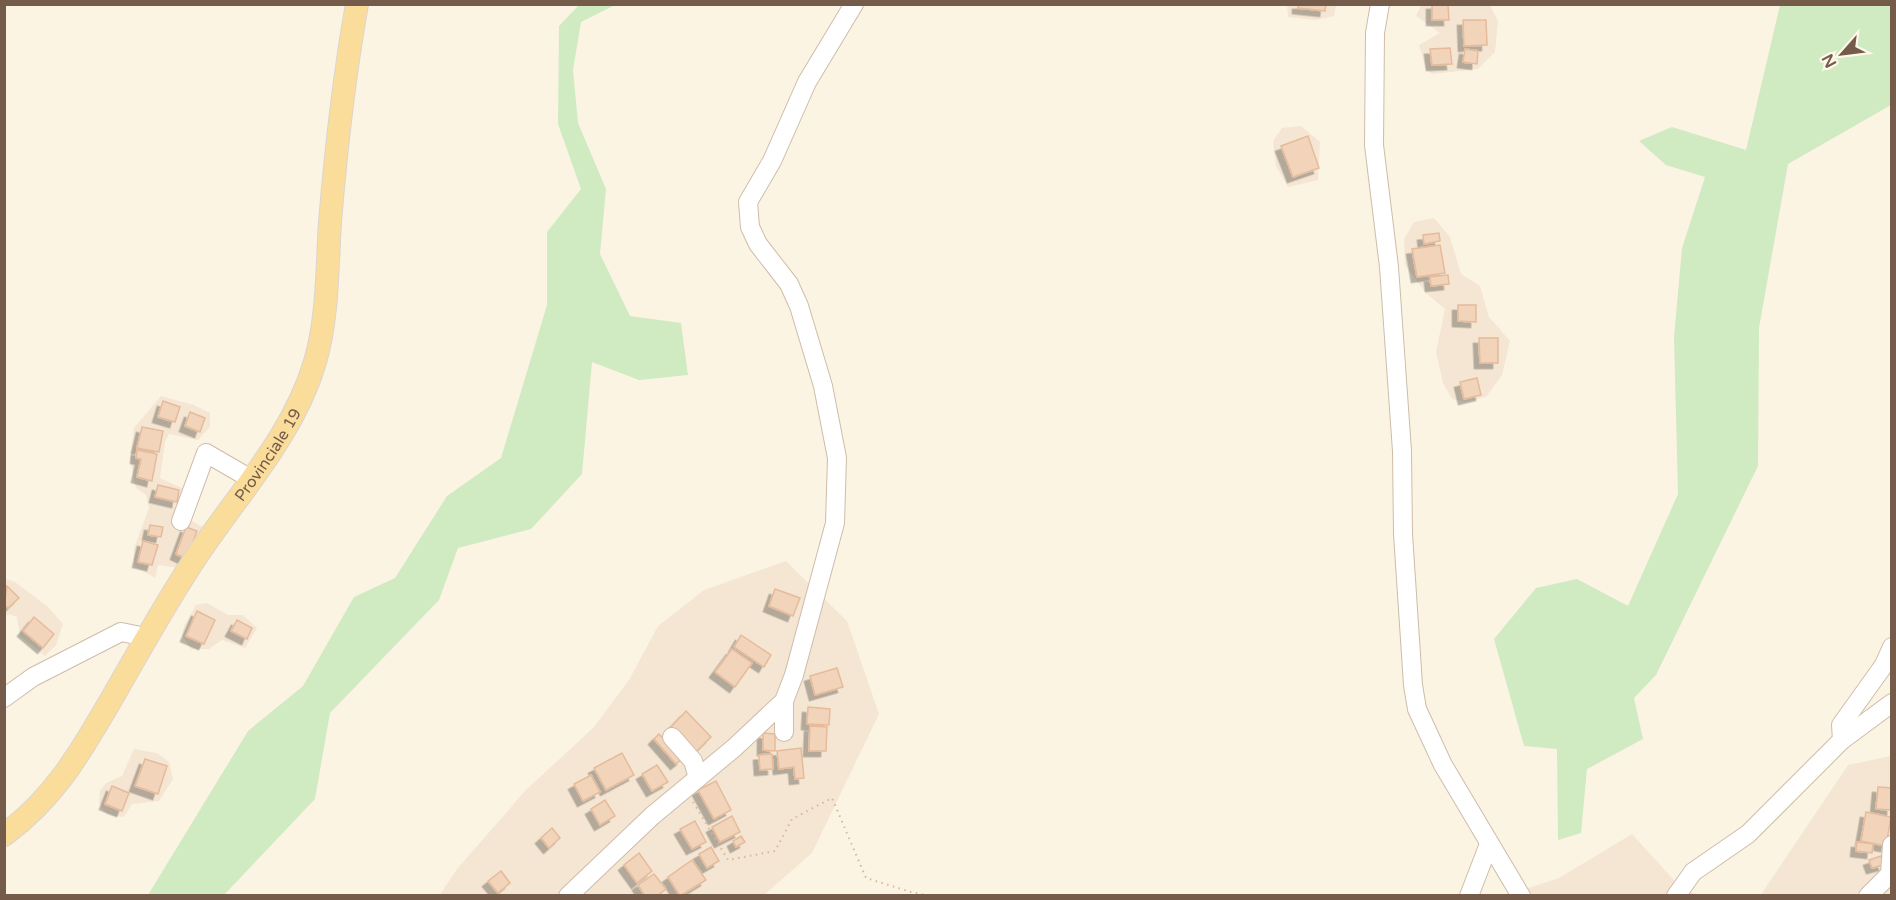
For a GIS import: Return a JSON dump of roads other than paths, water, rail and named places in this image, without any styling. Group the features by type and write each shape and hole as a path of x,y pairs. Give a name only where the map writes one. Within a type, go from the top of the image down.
{"main road":[{"name":"Provinciale 19","path":"4,835 38,806 73,766 144,642 214,528 277,444 296,411 315,360 324,310 336,147 357,4"}],"street":[{"path":"784,732 784,701 794,675 835,523 837,458 823,386 799,306 789,284 759,244 750,227 748,202 772,160 807,82 855,4"},
{"path":"1380,4 1375,33 1374,145 1389,267 1402,451 1403,534 1413,685 1417,709 1427,733 1521,896"},
{"path":"181,521 206,453 251,479"},
{"path":"4,698 33,677 122,632 136,635 144,642"},
{"path":"1842,740 1841,725 1884,665 1892,646"},
{"path":"568,896 652,816 692,784 784,701"},
{"path":"1681,894 1694,872 1748,834 1842,740 1892,703"},
{"path":"672,737 693,761 692,784"},
{"path":"1469,896 1489,844"},
{"path":"1868,896 1890,874 1892,845"}]}
